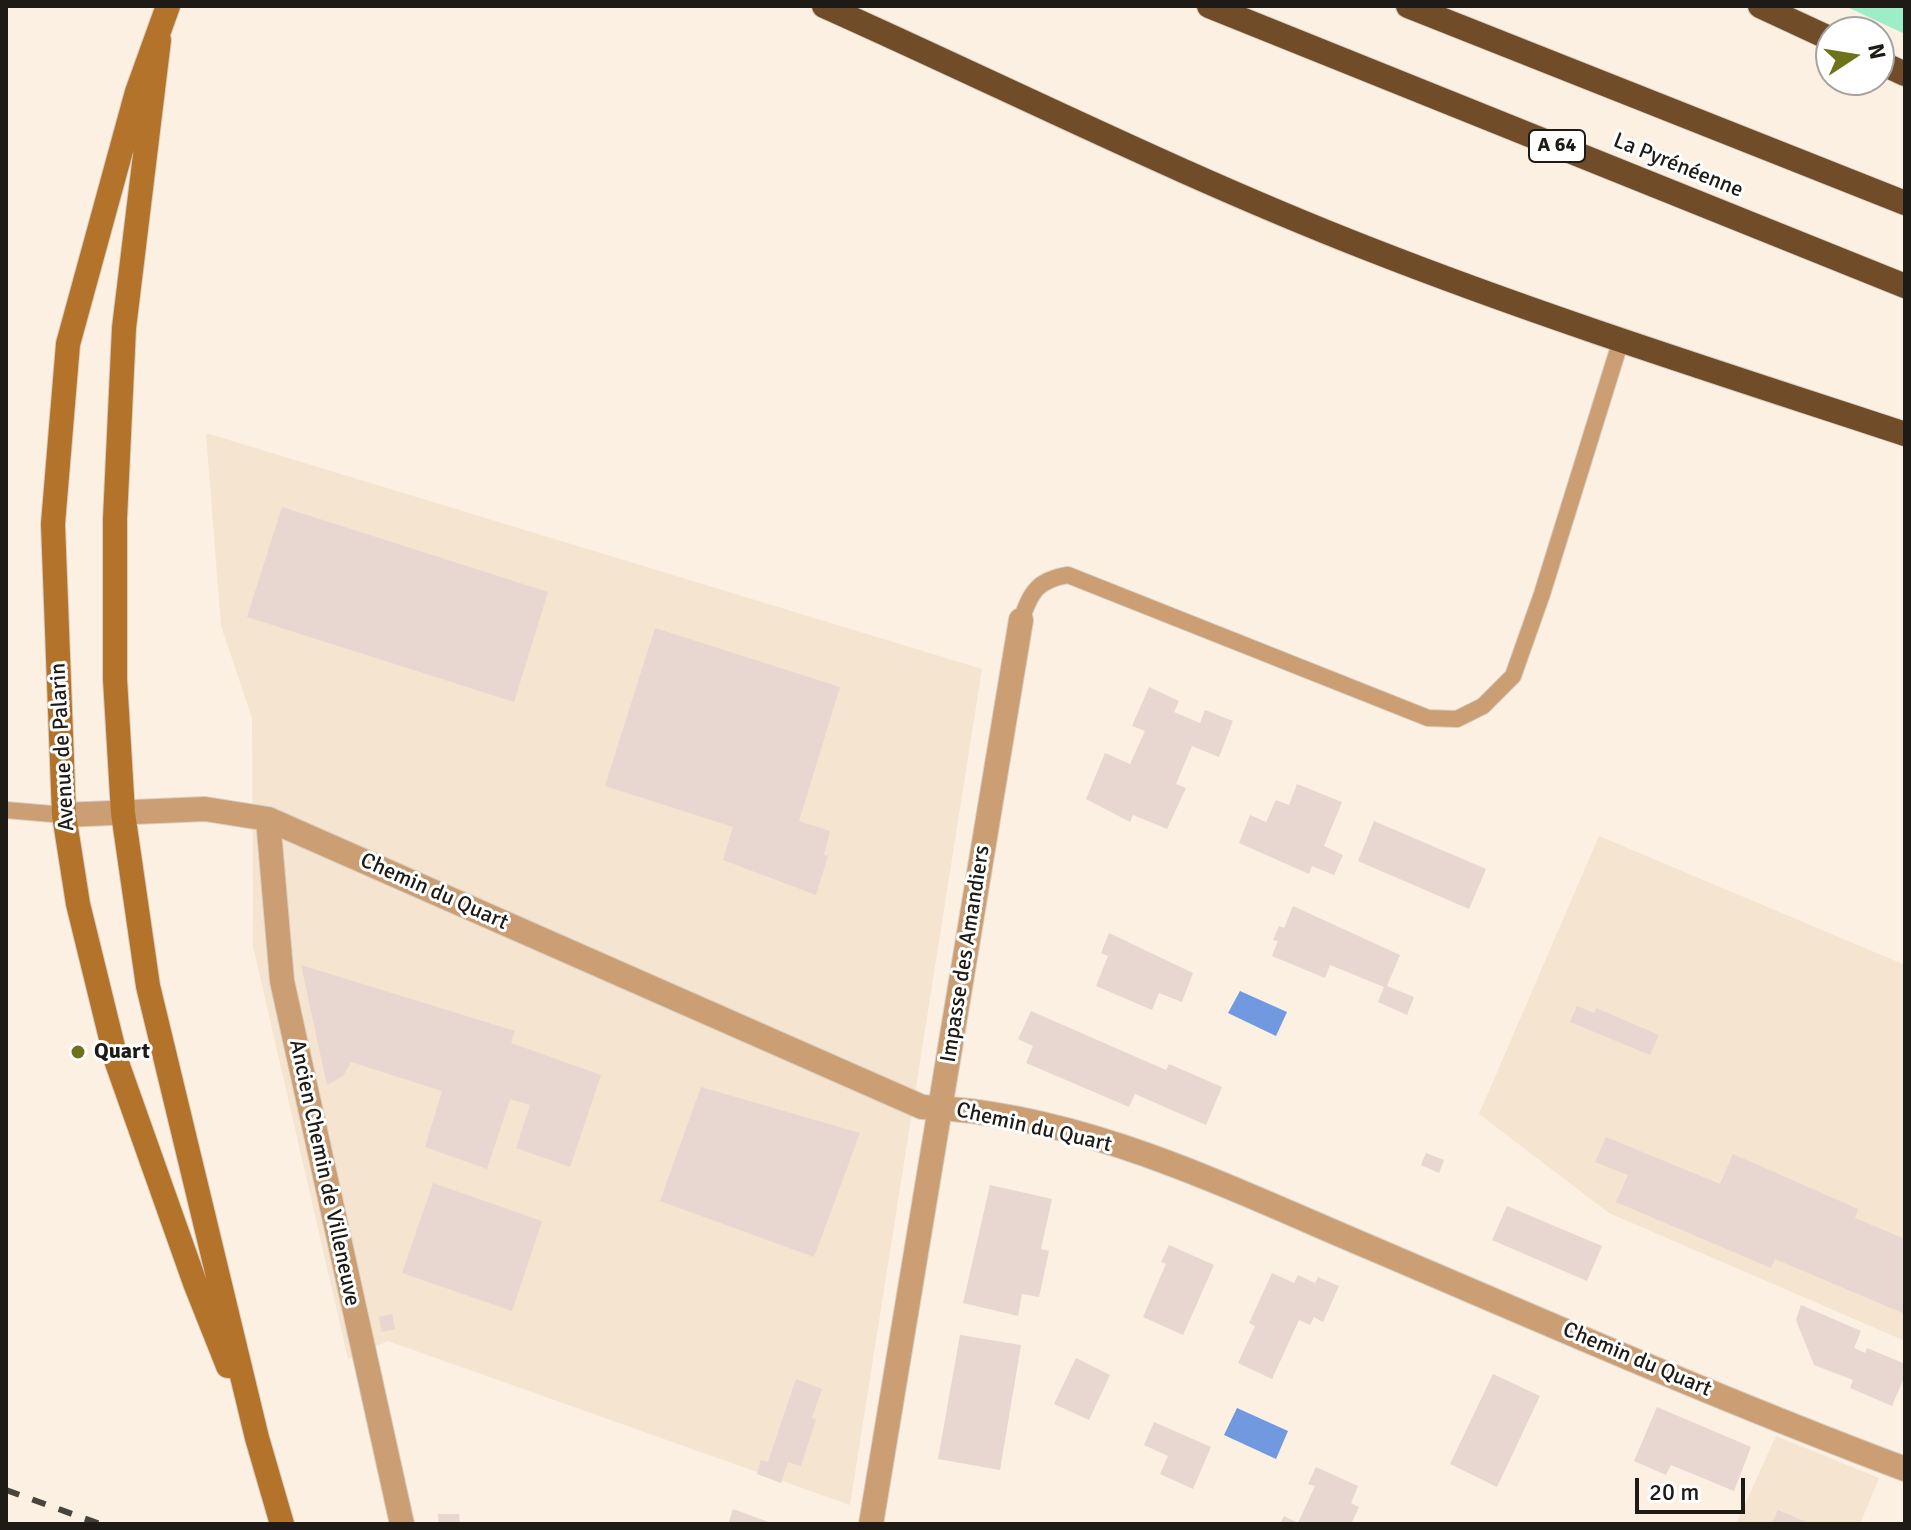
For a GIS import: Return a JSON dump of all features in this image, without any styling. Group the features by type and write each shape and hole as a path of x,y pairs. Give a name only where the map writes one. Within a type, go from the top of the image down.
{"highway":[{"path":"824,6 1193,175 1367,248 1621,340 1905,434"},
{"name":"La Pyrénéenne","path":"1209,6 1905,286"},
{"path":"1408,6 1905,203"},
{"path":"1760,6 1815,32"}],"main road":[{"name":"Avenue de Palarin","path":"168,6 159,40 124,328 115,592 115,679 123,813 148,986 257,1438 282,1524"},
{"name":"Avenue de Palarin","path":"159,40 137,92 68,344 53,524 64,815 78,904 117,1063 195,1283 257,1438"}],"street":[{"name":"Impasse des Amandiers","path":"871,1524 1021,620"},
{"name":"Chemin du Quart","path":"64,815 205,809 268,819 922,1107 962,1109 1060,1129 1160,1159 1651,1367 1905,1469"},
{"name":"Ancien Chemin de Villeneuve","path":"268,819 282,981 402,1524"}],"lane":[{"path":"1021,620 1031,591 1047,578 1068,575 1428,718 1457,719 1483,706 1513,676 1542,594 1621,340"},
{"path":"6,810 64,815"}],"shaded area":[{"path":"206,433 982,669 850,1505 388,1341 348,1359 253,946 252,718 221,626"},
{"path":"1599,836 1905,965 1905,1341 1609,1213 1479,1114"},
{"path":"1776,1436 1879,1478 1860,1524 1736,1524"}],"green space":[{"path":"1845,6 1905,6 1905,34 1895,29 1895,16 1866,16"}],"water":[{"path":"1240,991 1287,1012 1276,1036 1228,1013"},
{"path":"1237,1408 1288,1431 1276,1459 1224,1435"}],"building":[{"path":"282,507 548,592 514,702 247,617"},
{"path":"655,628 840,687 799,821 830,831 824,855 828,856 816,895 723,860 733,827 605,786"},
{"path":"1149,687 1179,701 1174,712 1200,723 1205,710 1233,721 1219,757 1192,746 1176,784 1186,788 1167,829 1133,815 1130,822 1086,799 1105,753 1130,764 1145,731 1132,726"},
{"path":"1297,784 1342,802 1324,846 1343,855 1334,875 1312,866 1309,874 1239,843 1250,815 1266,822 1276,800 1289,805"},
{"path":"1374,821 1486,869 1469,909 1358,861"},
{"path":"1293,906 1400,955 1387,986 1414,997 1407,1015 1378,1002 1384,987 1330,965 1325,978 1272,956 1278,941 1273,940 1279,926 1284,928"},
{"path":"1109,933 1193,973 1182,1002 1159,993 1152,1010 1096,986 1108,956 1101,953"},
{"path":"301,965 515,1031 511,1043 601,1075 570,1167 516,1148 530,1105 510,1099 487,1169 425,1147 442,1091 351,1062 343,1076 327,1085"},
{"path":"1577,1006 1594,1013 1596,1008 1659,1035 1650,1055 1570,1022"},
{"path":"1031,1011 1166,1070 1169,1064 1222,1087 1206,1125 1135,1094 1129,1107 1026,1063 1033,1046 1018,1039"},
{"path":"701,1087 860,1133 814,1257 660,1201"},
{"path":"1606,1137 1720,1184 1733,1154 1858,1209 1855,1218 1905,1239 1905,1314 1775,1259 1771,1268 1616,1202 1628,1175 1595,1162"},
{"path":"1426,1153 1444,1160 1439,1173 1421,1165"},
{"path":"433,1183 542,1221 512,1311 402,1273"},
{"path":"990,1185 1052,1199 1041,1249 1049,1251 1039,1297 1022,1294 1018,1316 963,1303"},
{"path":"1507,1206 1602,1246 1587,1281 1492,1240"},
{"path":"1169,1245 1214,1265 1183,1335 1143,1317 1166,1264 1161,1262"},
{"path":"1272,1273 1294,1283 1298,1275 1315,1283 1318,1277 1339,1286 1323,1322 1314,1317 1310,1325 1299,1320 1272,1379 1238,1363 1255,1326 1249,1323"},
{"path":"1801,1305 1861,1331 1854,1348 1865,1353 1867,1348 1905,1364 1905,1376 1892,1406 1850,1388 1853,1380 1814,1365 1796,1320"},
{"path":"392,1314 395,1329 382,1332 379,1317"},
{"path":"960,1335 1021,1345 1000,1470 938,1459"},
{"path":"1076,1358 1110,1375 1089,1420 1054,1404"},
{"path":"1493,1374 1540,1396 1497,1487 1450,1464"},
{"path":"796,1379 822,1389 801,1466 788,1462 781,1483 757,1474 761,1460 768,1462"},
{"path":"1657,1407 1751,1447 1734,1491 1671,1465 1666,1475 1634,1461"},
{"path":"1154,1422 1211,1447 1193,1489 1160,1474 1168,1456 1144,1445"},
{"path":"1316,1467 1358,1486 1351,1503 1359,1507 1351,1524 1280,1524 1284,1516 1298,1523 1315,1486 1308,1484"},
{"path":"733,1509 774,1524 728,1524"},
{"path":"1778,1510 1811,1524 1771,1524"},
{"path":"438,1514 459,1514 460,1524 439,1524"}],"railway":[{"path":"6,1490 100,1524"}],"place":[{"name":"Quart","path":"78,1052"}]}
